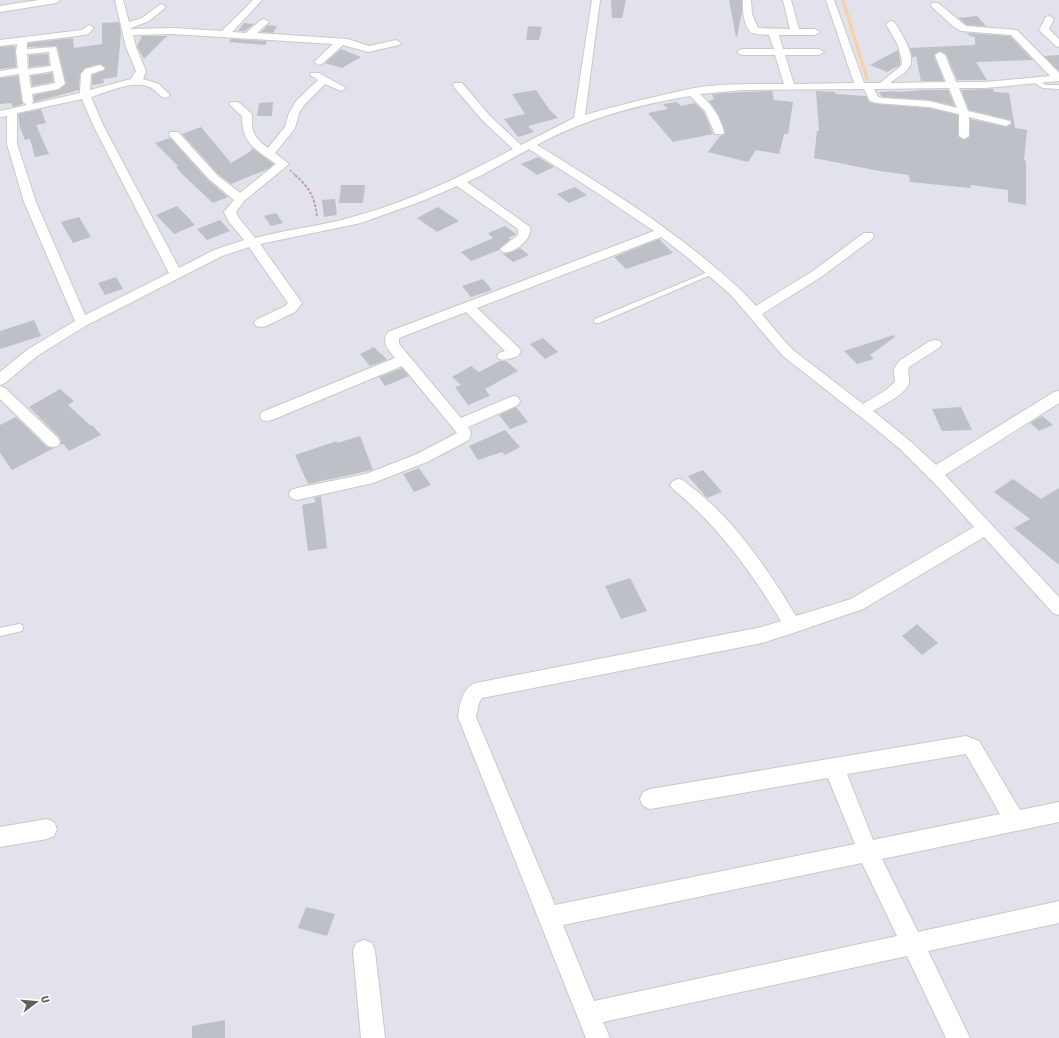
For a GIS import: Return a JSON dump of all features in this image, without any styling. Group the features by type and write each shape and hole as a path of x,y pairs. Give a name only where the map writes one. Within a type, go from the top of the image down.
{"street":[{"path":"0,9 56,0"},
{"path":"119,0 141,73 135,82"},
{"path":"224,35 258,0"},
{"path":"579,120 596,0"},
{"path":"747,0 747,14 751,28"},
{"path":"787,0 794,28"},
{"path":"830,0 836,20 863,86 874,98 880,101 920,103 1006,124"},
{"path":"935,5 956,25 964,29 1014,32 1059,81"},
{"path":"127,29 156,14 161,7"},
{"path":"1049,19 1044,30 1059,44"},
{"path":"248,36 264,22"},
{"path":"883,86 885,82 905,67 907,61 903,45 891,24"},
{"path":"0,43 85,32 89,28"},
{"path":"751,28 794,28 815,32"},
{"path":"751,28 774,32 794,28"},
{"path":"127,29 354,43 368,49 396,43"},
{"path":"774,32 790,86"},
{"path":"22,40 21,52 28,108"},
{"path":"319,62 340,42"},
{"path":"21,52 53,49 60,84 27,92"},
{"path":"742,52 819,52"},
{"path":"940,55 954,85 964,113 964,136"},
{"path":"905,67 925,85"},
{"path":"0,74 56,68"},
{"path":"100,68 88,71 86,74 85,95 111,152 176,273"},
{"path":"269,154 290,128 294,113 300,103 320,78 341,88"},
{"path":"0,380 32,353 82,322 218,253 252,242 357,220 380,213 478,174 524,147 579,120 624,106 691,92 724,88 790,86 985,85 1035,81 1059,81"},
{"path":"0,114 135,82 153,84 161,89 165,95"},
{"path":"458,85 486,118 524,147 594,185 662,232 713,272 755,313 786,352 864,410 905,445 986,528 1059,608"},
{"path":"691,92 708,107 716,120 719,132"},
{"path":"234,104 247,115 247,129 250,137 283,164 240,199 231,210 231,216 252,242 295,303 290,309 261,323"},
{"path":"12,111 12,144 23,181 30,202 82,322"},
{"path":"174,134 213,176 240,199"},
{"path":"459,182 524,227 525,232 523,237 506,249"},
{"path":"297,494 368,479 422,458 463,438 464,432 458,424 392,346 391,340 393,335 662,232"},
{"path":"755,313 817,274 868,236"},
{"path":"467,306 514,351 504,356"},
{"path":"864,410 891,394 902,383 901,369 904,364 935,344"},
{"path":"267,416 404,360"},
{"path":"0,391 54,442"},
{"path":"934,474 1059,396"},
{"path":"458,424 513,401"},
{"path":"678,485 714,516 742,549 772,590 793,626"},
{"path":"598,1038 550,917 467,717 470,701 476,691 762,635 793,626 857,604 986,528"},
{"path":"650,799 966,745 972,747 1015,821"},
{"path":"834,767 868,852 911,944 958,1038"},
{"path":"550,917 1059,812"},
{"path":"0,837 47,829"},
{"path":"588,1014 1059,912"},
{"path":"364,951 373,1038"}],"lane":[{"path":"597,321 713,272"},
{"path":"0,632 19,628"}],"path":[{"path":"283,164 306,184 314,195 318,228"}],"building":[{"path":"611,0 626,0 622,18 612,18"},
{"path":"729,0 742,0 742,12 737,37 736,37"},
{"path":"977,16 986,26 967,25 958,18"},
{"path":"119,22 121,33 117,77 103,79 104,83 92,85 92,75 103,71 106,68 100,64 85,68 80,74 79,90 34,102 34,95 58,90 66,84 57,46 28,47 28,43 73,38 74,48 102,44 102,23"},
{"path":"244,23 254,24 245,31 238,31"},
{"path":"268,25 277,26 273,33 261,32"},
{"path":"528,26 542,27 539,40 526,40"},
{"path":"967,33 1010,36 1033,60 976,62 987,80 957,80 946,54 939,51 934,56 944,81 921,81 916,56 912,58 910,48 975,45 975,37 970,36"},
{"path":"142,36 167,36 144,59 137,46"},
{"path":"231,39 267,41 265,45 229,42"},
{"path":"15,46 16,67 0,69 0,47"},
{"path":"341,49 361,57 342,68 325,63"},
{"path":"898,50 900,65 887,72 870,65"},
{"path":"48,54 49,65 29,67 29,55"},
{"path":"1059,55 1059,71 1044,56"},
{"path":"52,73 53,82 32,86 31,76"},
{"path":"18,76 23,104 13,107 11,103 0,104 0,78"},
{"path":"993,89 994,92 1009,93 1015,128 1027,130 1024,160 1026,161 1026,205 1008,202 1008,190 971,185 971,188 910,182 909,175 879,171 814,158 817,131 819,131 816,91 866,96 869,102 876,104 929,108 958,115 958,136 965,140 970,136 970,119 1006,127 1012,123 1010,120 969,110 961,90"},
{"path":"536,90 549,109 558,118 528,126 534,132 518,137 504,119 525,114 512,94"},
{"path":"948,90 955,106 929,100 882,97 879,92 897,92"},
{"path":"772,91 774,100 793,102 788,134 784,134 779,154 756,150 748,162 708,152 720,136 724,135 725,132 719,116 709,101 714,99 712,94"},
{"path":"273,102 272,116 257,116 259,103"},
{"path":"677,102 681,106 695,103 704,112 713,134 673,142 648,113 668,109 663,104"},
{"path":"41,109 46,123 36,125 49,154 35,157 30,139 25,140 20,128 18,114"},
{"path":"201,127 231,163 251,151 252,148 274,164 268,169 231,184 218,174 182,134"},
{"path":"170,138 208,180 228,197 213,203 182,174 176,167 178,166 155,143"},
{"path":"538,157 554,167 537,175 521,164"},
{"path":"341,185 365,185 363,203 339,203"},
{"path":"575,187 587,195 569,203 557,194"},
{"path":"335,199 337,215 324,217 322,200"},
{"path":"177,206 195,225 174,234 156,215"},
{"path":"438,207 459,221 437,232 417,218"},
{"path":"276,213 283,223 271,226 264,216"},
{"path":"79,217 91,237 73,243 61,222"},
{"path":"220,220 230,231 207,240 197,229"},
{"path":"505,226 516,234 509,238 510,239 499,250 471,261 461,252 493,238 488,233"},
{"path":"659,239 673,253 626,269 614,257"},
{"path":"520,248 529,255 513,262 503,254 512,252"},
{"path":"116,277 123,289 105,295 98,283"},
{"path":"483,279 492,290 471,297 462,286"},
{"path":"34,320 41,336 0,349 0,331"},
{"path":"894,335 895,337 870,355 874,359 857,364 844,351"},
{"path":"543,338 558,352 545,359 530,344"},
{"path":"374,347 387,360 370,366 360,354"},
{"path":"500,361 506,361 518,371 485,389 490,396 468,405 455,387 461,385 452,377 471,366 479,372"},
{"path":"402,368 409,376 385,386 379,377"},
{"path":"60,389 74,401 68,405 91,426 92,425 101,435 69,451 63,444 60,445 61,441 59,437 29,407"},
{"path":"516,407 528,422 510,429 499,415"},
{"path":"961,407 972,430 942,431 932,409"},
{"path":"1042,416 1053,425 1039,431 1030,423"},
{"path":"16,417 47,447 54,448 12,470 0,453 0,425"},
{"path":"505,430 520,447 505,455 502,452 478,460 469,446"},
{"path":"360,436 373,470 308,484 295,455 337,441 337,443"},
{"path":"419,468 431,485 414,492 403,474"},
{"path":"703,470 722,492 707,498 688,476"},
{"path":"1013,479 1041,499 1059,488 1059,565 1014,528 1030,519 994,492"},
{"path":"321,496 327,548 308,551 302,505 316,502 314,498"},
{"path":"630,578 647,611 621,619 605,586"},
{"path":"917,624 938,643 922,655 902,636"},
{"path":"306,907 335,914 327,936 298,928"},
{"path":"225,1020 225,1038 192,1038 192,1026"}],"waterway":[{"path":"843,0 867,79"}]}
